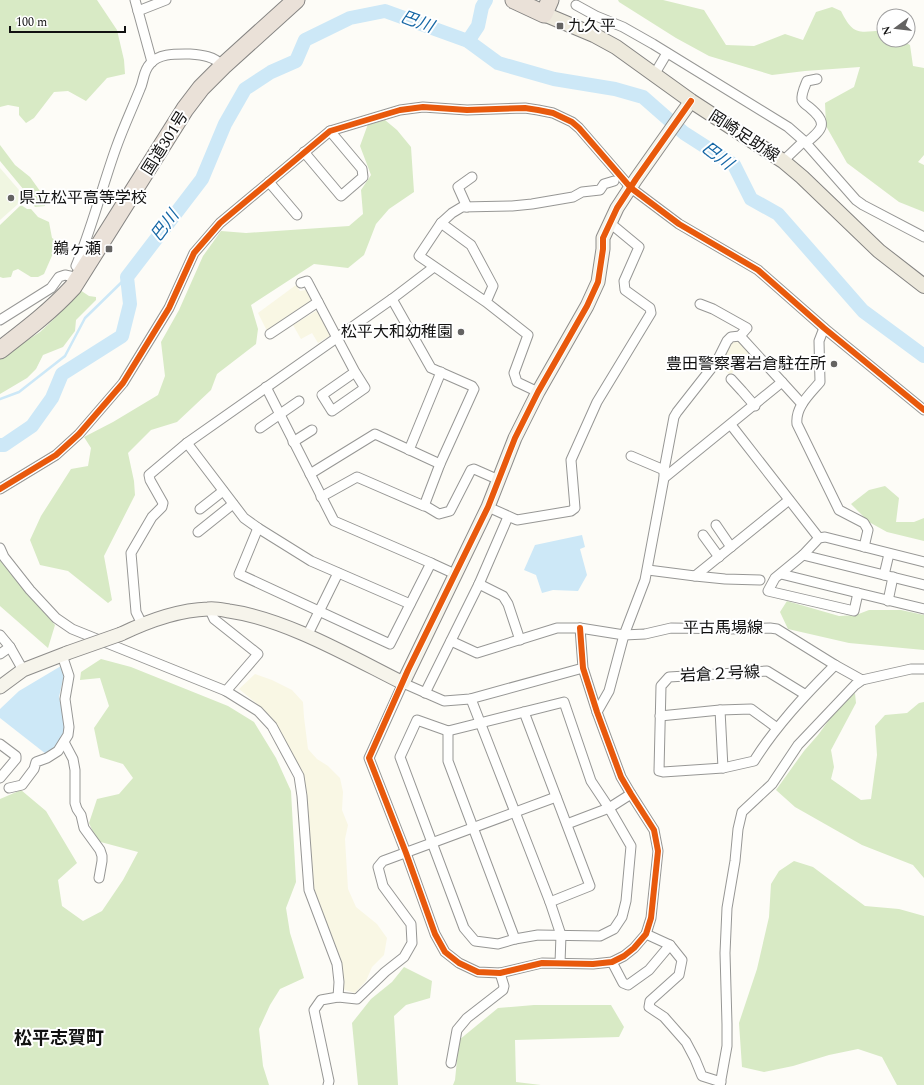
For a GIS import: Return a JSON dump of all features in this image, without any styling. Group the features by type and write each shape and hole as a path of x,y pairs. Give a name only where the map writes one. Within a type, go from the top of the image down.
{"highway":[{"name":"国道301号","path":"0,350 39,321 60,302 73,287 185,109 200,88 222,66 296,0"},
{"path":"514,0 547,7"}],"main road":[{"name":"岡崎足助線","path":"547,7 616,47 654,75 687,106 783,161 802,177 879,251 924,286"}],"street":[{"path":"135,0 152,62"},
{"path":"138,11 166,0"},
{"path":"576,5 596,16 623,27 788,127 805,142 856,200 924,238"},
{"path":"654,75 667,53"},
{"path":"0,320 51,288 59,277 81,274 76,266 90,230 122,130 142,86 145,72 149,65 163,56 176,54 195,55 217,60 222,66"},
{"path":"783,161 819,132 821,122 820,117 804,103 802,98 807,81 816,79"},
{"path":"580,628 583,668 597,712 621,777 654,830 658,846 651,918 646,934 634,948 624,956 612,962 593,964 542,963 500,973 478,972 459,963 446,952 435,934 406,853 369,758 403,683 488,507 515,438 538,392 587,306 598,282 603,249 603,238 617,208 687,106"},
{"path":"0,490 56,455 79,434 123,383 169,308 194,253 220,223 330,131 400,110 423,107 467,110 525,108 546,111 563,117 579,128 633,184 679,224 758,270 824,328 924,410"},
{"path":"304,152 341,196 363,177 362,169 330,131"},
{"path":"467,207 458,187 472,177"},
{"path":"538,392 517,382 514,373 528,335 486,302 419,256 441,223 452,213 462,207 512,206 550,201 572,197 582,192 600,190 604,184 614,181"},
{"path":"268,182 297,216"},
{"path":"441,223 471,246 493,286 486,302"},
{"path":"488,507 517,520 571,511 575,508 571,460 597,402 651,313 650,308 625,290 624,281 639,247 610,223"},
{"path":"142,624 136,612 131,553 152,517 162,507 163,503 150,480 150,475 186,443 392,299 434,267"},
{"path":"301,283 307,281 354,372 365,388 332,410 322,395 354,372"},
{"path":"392,299 431,368 472,386 474,389 440,464 424,505"},
{"path":"270,334 318,302"},
{"path":"597,712 609,691 624,635 648,570 674,417 717,360 727,341 731,337 740,336 747,328 744,325 700,304"},
{"path":"824,328 819,340 820,382 802,404 796,418 797,424 838,510 864,523 868,530 864,547"},
{"path":"740,336 802,404"},
{"path":"409,450 441,372"},
{"path":"731,379 755,406"},
{"path":"664,474 731,425 782,382"},
{"path":"266,387 334,521 455,574"},
{"path":"260,428 300,401"},
{"path":"731,425 819,538"},
{"path":"294,442 312,430"},
{"path":"310,474 375,434 440,464"},
{"path":"186,443 244,518 311,561 410,604"},
{"path":"631,456 664,474"},
{"path":"321,497 357,477 424,505 439,514 450,511 471,470 474,469 499,480"},
{"path":"200,509 223,491"},
{"path":"695,576 789,500"},
{"path":"198,532 233,504"},
{"path":"425,693 479,584 508,517"},
{"path":"716,525 731,547"},
{"path":"258,528 239,574 390,644 431,563"},
{"path":"703,535 719,557"},
{"path":"858,592 854,611 768,591 775,578 803,556 819,538 825,537 924,562"},
{"path":"0,548 4,557 30,590 56,618 67,625 115,646 226,691 258,711 272,726 299,776 302,796 309,890 337,964 338,997"},
{"path":"888,600 889,554"},
{"path":"803,556 924,585"},
{"path":"648,570 724,579 760,580"},
{"path":"307,636 338,573"},
{"path":"782,574 924,609"},
{"path":"479,584 503,596 508,604 520,640"},
{"path":"209,608 214,619 258,654 226,691"},
{"path":"0,687 23,670 121,634 142,624 180,613 209,608 239,612 261,618 307,636 403,683 444,701 471,699 583,668"},
{"name":"平古馬場線","path":"451,641 477,653 557,628 580,628 624,635 645,634 671,628 770,628 777,629 862,680"},
{"path":"0,635 10,647 23,670"},
{"path":"0,654 10,647"},
{"path":"9,788 22,785 34,769 36,762 47,758 58,751 64,742 70,727 66,712 65,699 69,676 65,654"},
{"path":"720,710 723,768 754,761 777,728 835,665"},
{"path":"646,934 670,945 682,960 681,972 679,975 650,1001 650,1007 664,1017 686,1042 702,1076 721,1084 727,1046 728,1024 725,953 727,908 735,862 738,829 742,812 772,784 798,745 855,685 862,680 911,669 924,669"},
{"name":"岩倉２号線","path":"723,768 659,771 660,686 668,677 767,671 806,695"},
{"path":"471,699 550,902 561,935 560,963"},
{"path":"564,702 591,781 631,846 626,901 622,917 614,929 600,936 538,935 498,944 475,941 464,928 400,757 417,720 448,730 481,723 564,702"},
{"path":"660,716 720,710 751,709 777,728"},
{"path":"524,712 590,886 550,902"},
{"path":"448,730 448,761 515,939"},
{"path":"64,742 73,759 75,770 75,803 77,810 81,815 84,828 100,850 102,856 99,878"},
{"path":"0,744 16,756 16,759 0,778"},
{"path":"567,824 609,808 631,794"},
{"path":"328,1085 329,1081 314,1010 321,1000 338,997 357,999 384,972 404,957 412,942 411,924 383,886 378,867 383,861 556,797"},
{"path":"612,962 623,983 628,985 649,970 670,945"},
{"path":"451,1063 457,1030 467,1018 503,990 504,986 500,973"}],"shaded area":[{"path":"296,285 300,291 306,290 311,298 311,303 267,331 258,313"},
{"path":"316,311 319,312 331,335 318,343 312,333 301,339 293,325"},
{"path":"731,340 739,340 752,355 730,375 719,364"},
{"path":"255,674 272,680 292,690 303,702 308,749 317,759 328,766 340,778 343,792 342,810 348,825 345,839 348,889 356,907 377,924 387,938 384,955 372,967 366,981 355,993 342,989 341,959 313,888 303,776 272,718 239,689"}],"green space":[{"path":"0,0 97,0 117,30 124,60 125,74 107,78 86,101 68,91 54,92 34,118 26,123 19,115 19,107 8,105 0,107"},
{"path":"618,0 663,0 704,10 726,45 754,46 785,34 803,40 816,12 832,7 841,11 849,25 857,31 876,31 876,48 910,48 913,66 924,68 924,155 918,162 924,165 924,212 899,202 847,163 826,126 825,103 854,87 860,67 772,75 709,56 676,38"},
{"path":"385,120 397,130 411,147 414,192 389,209 376,224 364,255 348,268 314,264 251,305 258,329 256,344 217,374 211,390 177,422 151,430 128,453 134,481 135,495 104,556 112,600 108,603 68,571 40,565 30,540 41,516 71,469 88,466 91,448 84,437 113,422 158,395 165,376 161,342 179,310 203,256 221,231 246,233 349,226 363,214 361,190 371,175 360,146 368,124"},
{"path":"0,145 15,165 30,177 45,198 45,206 35,207 29,200 24,190 0,161"},
{"name":"県立松平高等学校","path":"0,168 19,190 18,204 0,220"},
{"path":"21,205 27,209 31,209 38,217 49,222 52,238 58,242 44,274 38,277 31,277 18,269 13,271 11,277 3,278 0,277 0,225"},
{"path":"80,290 89,296 96,297 96,300 76,320 75,331 63,347 43,355 36,369 27,378 0,394 0,358 40,332 55,318"},
{"path":"885,486 899,498 896,522 914,522 924,518 924,541 887,532 869,522 851,504 869,490"},
{"path":"0,556 29,595 55,625 48,648 0,606"},
{"path":"787,601 839,616 856,615 869,610 901,610 924,615 924,650 849,643 788,629 780,612"},
{"path":"101,659 131,667 228,706 254,722 276,758 291,791 296,882 286,908 290,933 304,978 280,989 270,1005 259,1029 263,1066 269,1085 0,1085 0,799 21,790 46,811 77,863 58,880 62,906 83,921 102,911 123,880 138,852 97,841 89,823 97,799 119,794 133,778 123,764 100,757 94,728 109,706 100,678 80,680 81,672"},
{"path":"855,693 856,703 831,750 834,767 831,779 861,800 871,799 877,755 875,726 885,715 907,713 919,703 924,702 924,878 913,865 862,845 795,807 776,790 837,709"},
{"path":"794,861 813,867 865,906 899,909 924,916 924,1085 897,1085 882,1057 858,1049 764,1072 742,1067 739,1023 757,969 769,917 771,884 779,871"},
{"path":"404,967 432,981 430,998 406,1005 394,1016 398,1085 358,1085 352,1023 371,999 392,982"},
{"path":"534,1005 611,1005 624,1027 619,1037 515,1040 516,1082 541,1085 453,1085 455,1080 459,1040 498,1008"}],"water":[{"path":"582,535 585,547 580,549 587,575 578,591 553,590 542,593 536,575 524,570 535,545"},
{"path":"61,666 64,675 59,697 66,728 57,745 46,754 0,718 0,709 19,691"}],"waterway":[{"path":"468,41 478,26 482,7 486,0"},
{"name":"巴川","path":"0,445 4,445 32,426 52,398 62,374 122,336 130,304 127,277 202,179 225,124 245,89 271,72 296,61 305,40 350,18 385,11 468,41 498,63 554,79 615,89 643,97 684,133 734,165 751,199 778,214 863,311 924,356"},
{"path":"0,399 19,392 65,356 85,318 127,277"}],"cycle path":[{"path":"580,628 583,668 597,712 621,777 654,830 658,851 651,918 646,934 634,948 624,956 612,962 593,964 542,963 500,973 478,972 459,963 445,952 435,934 406,853 369,758 408,670 488,507 515,438 538,392 587,306 598,282 603,249 603,238 617,208 691,101"},
{"path":"0,489 56,455 79,434 123,383 169,308 194,253 220,223 330,131 400,110 423,107 467,110 525,108 553,113 572,122 579,128 631,188 679,224 758,270 824,328 924,410"}],"place":[{"name":"九久平","path":"560,26"},
{"name":"県立松平高等学校","path":"11,198"},
{"name":"鵜ヶ瀬","path":"109,249"},
{"name":"松平大和幼稚園","path":"461,332"},
{"name":"豊田警察署岩倉駐在所","path":"834,364"}],"district":[{"name":"松平志賀町","path":"59,1038"}]}
